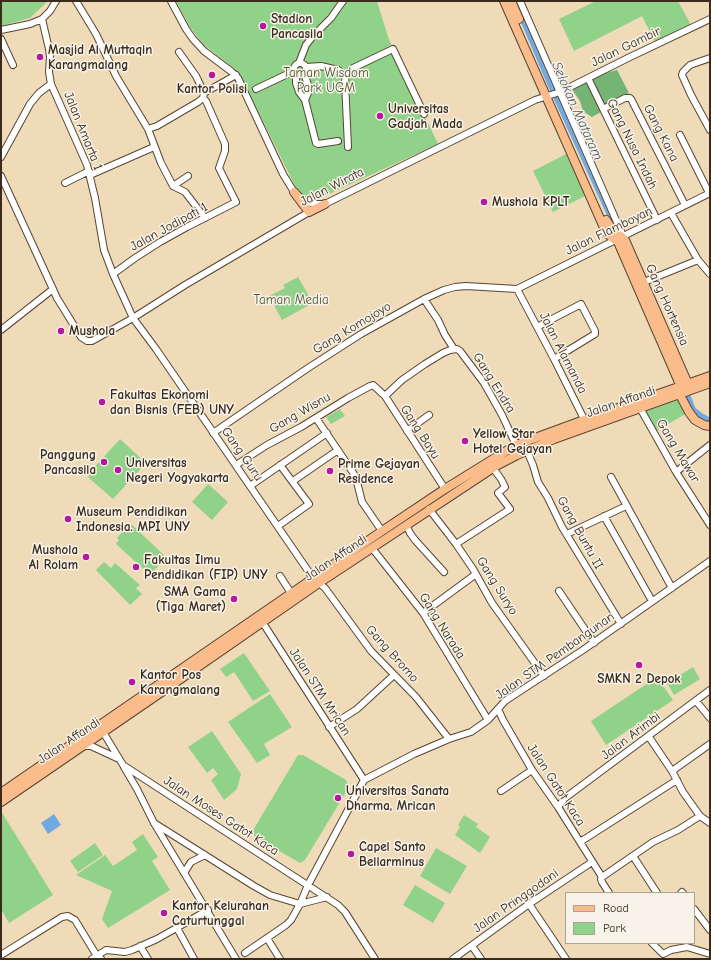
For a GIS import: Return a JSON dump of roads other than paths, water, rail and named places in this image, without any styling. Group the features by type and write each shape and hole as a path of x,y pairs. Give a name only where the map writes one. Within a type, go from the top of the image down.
{"main road":[{"path":"504,1 554,94"},
{"path":"511,1 554,94 605,230 610,236 620,238"},
{"path":"294,192 309,212"},
{"name":"Jalan Wirata","path":"309,212 325,204"},
{"name":"Gang Hortensia","path":"620,238 644,282 685,390"},
{"name":"Gang Hortensia","path":"620,238 685,390"},
{"name":"Jalan Affandi","path":"1,793 156,692 316,581 382,531 445,489 586,423 640,408 685,390 710,376"},
{"name":"Jalan Affandi","path":"260,619 291,593 316,581 372,548 494,465 516,446 710,383"},
{"path":"685,390 689,412 695,420 704,425 710,426"},
{"name":"Jalan Affandi","path":"1,802 104,732 156,692"}],"street":[{"path":"1,30 30,24 42,19 50,11 56,1"},
{"path":"76,1 96,34 116,76 148,129 154,147 174,186 185,192 205,218"},
{"path":"171,1 193,39 204,51 238,78 283,174 294,192 304,200 313,204 325,204"},
{"path":"338,141 331,143 316,143 305,100 299,92 296,84 294,67 299,63 306,45 331,18 343,1"},
{"path":"520,1 554,94 620,238"},
{"name":"Jalan Amarta 1","path":"42,19 50,50 49,72 51,84 80,146 90,173 104,250 133,318"},
{"name":"Jalan Gambir","path":"554,94 710,19"},
{"path":"1,39 12,65"},
{"path":"348,147 346,76 354,68 393,49 424,114"},
{"path":"179,52 196,76 204,96"},
{"path":"710,58 690,65 682,75 710,130"},
{"path":"299,63 303,64 308,85 308,93 305,100"},
{"path":"256,89 295,72 299,75 305,70 321,66 338,70 346,76"},
{"path":"148,129 168,120 198,102 204,96 236,76"},
{"name":"Gang Nusa Indah","path":"588,78 657,220"},
{"path":"1,156 30,104 39,93 51,84"},
{"name":"Jalan Wirata","path":"325,204 535,100 554,94"},
{"name":"Jalan Jodipati 1","path":"113,274 160,242 235,203 236,201 220,171 219,165 226,148 204,96"},
{"name":"Gang Kana","path":"603,109 626,98 630,98 685,205"},
{"path":"680,135 710,193"},
{"path":"65,183 154,147"},
{"path":"1,176 52,289 1,330"},
{"path":"174,186 188,176"},
{"name":"Jalan Flamboyan","path":"517,289 710,193"},
{"name":"Jalan Wirata","path":"52,289 81,337 86,341 92,341 309,212"},
{"path":"670,213 698,260 710,274"},
{"path":"644,282 698,260"},
{"name":"Gang Komojoyo","path":"214,433 308,368 361,334 424,299 444,290 460,286 517,289"},
{"name":"Jalan Alamanda","path":"517,289 586,423"},
{"path":"424,299 438,320 444,335 454,349"},
{"path":"537,327 581,304 595,331 595,334 554,359"},
{"name":"Gang Guru","path":"133,318 154,345 316,581"},
{"name":"Gang Endra","path":"384,396 402,380 443,353 457,349 484,383 502,414 516,446"},
{"name":"Gang Wisnu","path":"236,465 267,445 370,386 376,387"},
{"name":"Gang Bayu","path":"376,387 384,396 445,489"},
{"name":"Gang Mawar","path":"640,408 676,472 710,525"},
{"path":"407,431 429,415"},
{"path":"316,418 328,433 356,478 362,502 382,531"},
{"path":"250,486 328,433"},
{"path":"676,472 710,445"},
{"path":"293,481 338,450"},
{"name":"Gang Buntu II","path":"527,451 538,482 620,624"},
{"path":"278,526 309,504 280,465"},
{"path":"456,544 510,510 498,493 505,487 494,465"},
{"path":"611,477 672,588"},
{"path":"567,534 626,506"},
{"name":"Gang Suryo","path":"430,509 476,574 492,603 544,676"},
{"path":"604,516 652,601"},
{"path":"406,525 415,540 444,572"},
{"name":"Gang Narada","path":"372,548 423,613 488,720"},
{"name":"Jalan STM Pembangunan","path":"364,780 414,754 449,739 471,732 494,715 505,701 594,643 710,561"},
{"path":"423,613 476,574"},
{"path":"280,576 291,593"},
{"name":"Gang Bromo","path":"316,581 325,588 371,651 416,697 449,739"},
{"path":"559,591 594,643"},
{"name":"Jalan STM Mrican","path":"260,619 364,780"},
{"path":"329,727 358,709 394,675"},
{"name":"Jalan Arimbi","path":"558,807 565,798 649,737 710,690"},
{"path":"696,701 710,718"},
{"name":"Jalan Gatot Kaca","path":"498,709 502,720 532,770 558,807 602,877 601,880 608,892"},
{"name":"Jalan Gatot Kaca","path":"494,715 502,720"},
{"name":"Jalan Moses Gatot Kaca","path":"104,732 137,789 154,823 208,910 236,959"},
{"path":"649,737 677,780 683,792 700,816 710,823"},
{"path":"672,772 710,744"},
{"name":"Jalan Moses Gatot Kaca","path":"83,746 91,746 112,754 121,763 327,896 344,912 375,959"},
{"path":"501,791 532,770"},
{"path":"232,952 244,956 291,920 364,780"},
{"path":"580,842 677,780"},
{"path":"550,796 565,798"},
{"path":"602,877 653,842 678,830 700,816"},
{"path":"154,823 270,895 300,904 327,896"},
{"path":"184,873 191,862 205,855"},
{"path":"633,856 655,892"},
{"name":"Jalan Pringgodani","path":"453,959 529,904 592,862"},
{"path":"529,904 566,959"},
{"path":"1,957 62,917 68,916 72,918 80,928 97,958 106,950 125,952 140,946 177,928 208,910"},
{"path":"695,910 710,930"},
{"path":"177,928 194,959"},
{"path":"267,938 280,959"},
{"path":"653,944 664,957 671,950 687,947 710,954"},
{"path":"140,946 148,959"},
{"path":"472,946 481,959"}],"water":[{"path":"54,814 61,825 48,834 41,823"}],"waterway":[{"name":"Selokan Mataram","path":"520,12 552,88 616,228"},
{"name":"Selokan Mataram","path":"685,389 693,410 710,421"}],"place":[{"name":"Stadion Pancasila","path":"263,26"},
{"name":"Masjid Al Muttaqin Karangmalang","path":"40,57"},
{"name":"Kantor Polisi","path":"212,75"},
{"name":"Universitas Gadjah Mada","path":"380,116"},
{"name":"Mushola KPLT","path":"484,202"},
{"name":"Mushola","path":"61,331"},
{"name":"Fakultas Ekonomi dan Bisnis (FEB) UNY","path":"102,402"},
{"name":"Yellow Star Hotel Gejayan","path":"465,441"},
{"name":"Panggung Pancasila","path":"104,462"},
{"name":"Universitas Negeri Yogyakarta","path":"118,470"},
{"name":"Prime Gejayan Residence","path":"330,471"},
{"name":"Museum Pendidikan Indonesia. MPI UNY","path":"68,519"},
{"name":"Mushola Al Rolam","path":"86,557"},
{"name":"Fakultas Ilmu Pendidikan (FIP) UNY","path":"136,567"},
{"name":"SMA Gama (Tiga Maret)","path":"234,599"},
{"name":"SMKN 2 Depok","path":"639,665"},
{"name":"Kantor Pos Karangmalang","path":"132,682"},
{"name":"Universitas Sanata Dharma, Mrican","path":"338,798"},
{"name":"Capel Santo Bellarminus","path":"351,854"},
{"name":"Kantor Kelurahan Caturtunggal","path":"164,913"}],"park label":[{"name":"Taman Wisdom Park UGM","path":"326,80"},
{"name":"Taman Media","path":"291,300"}]}
